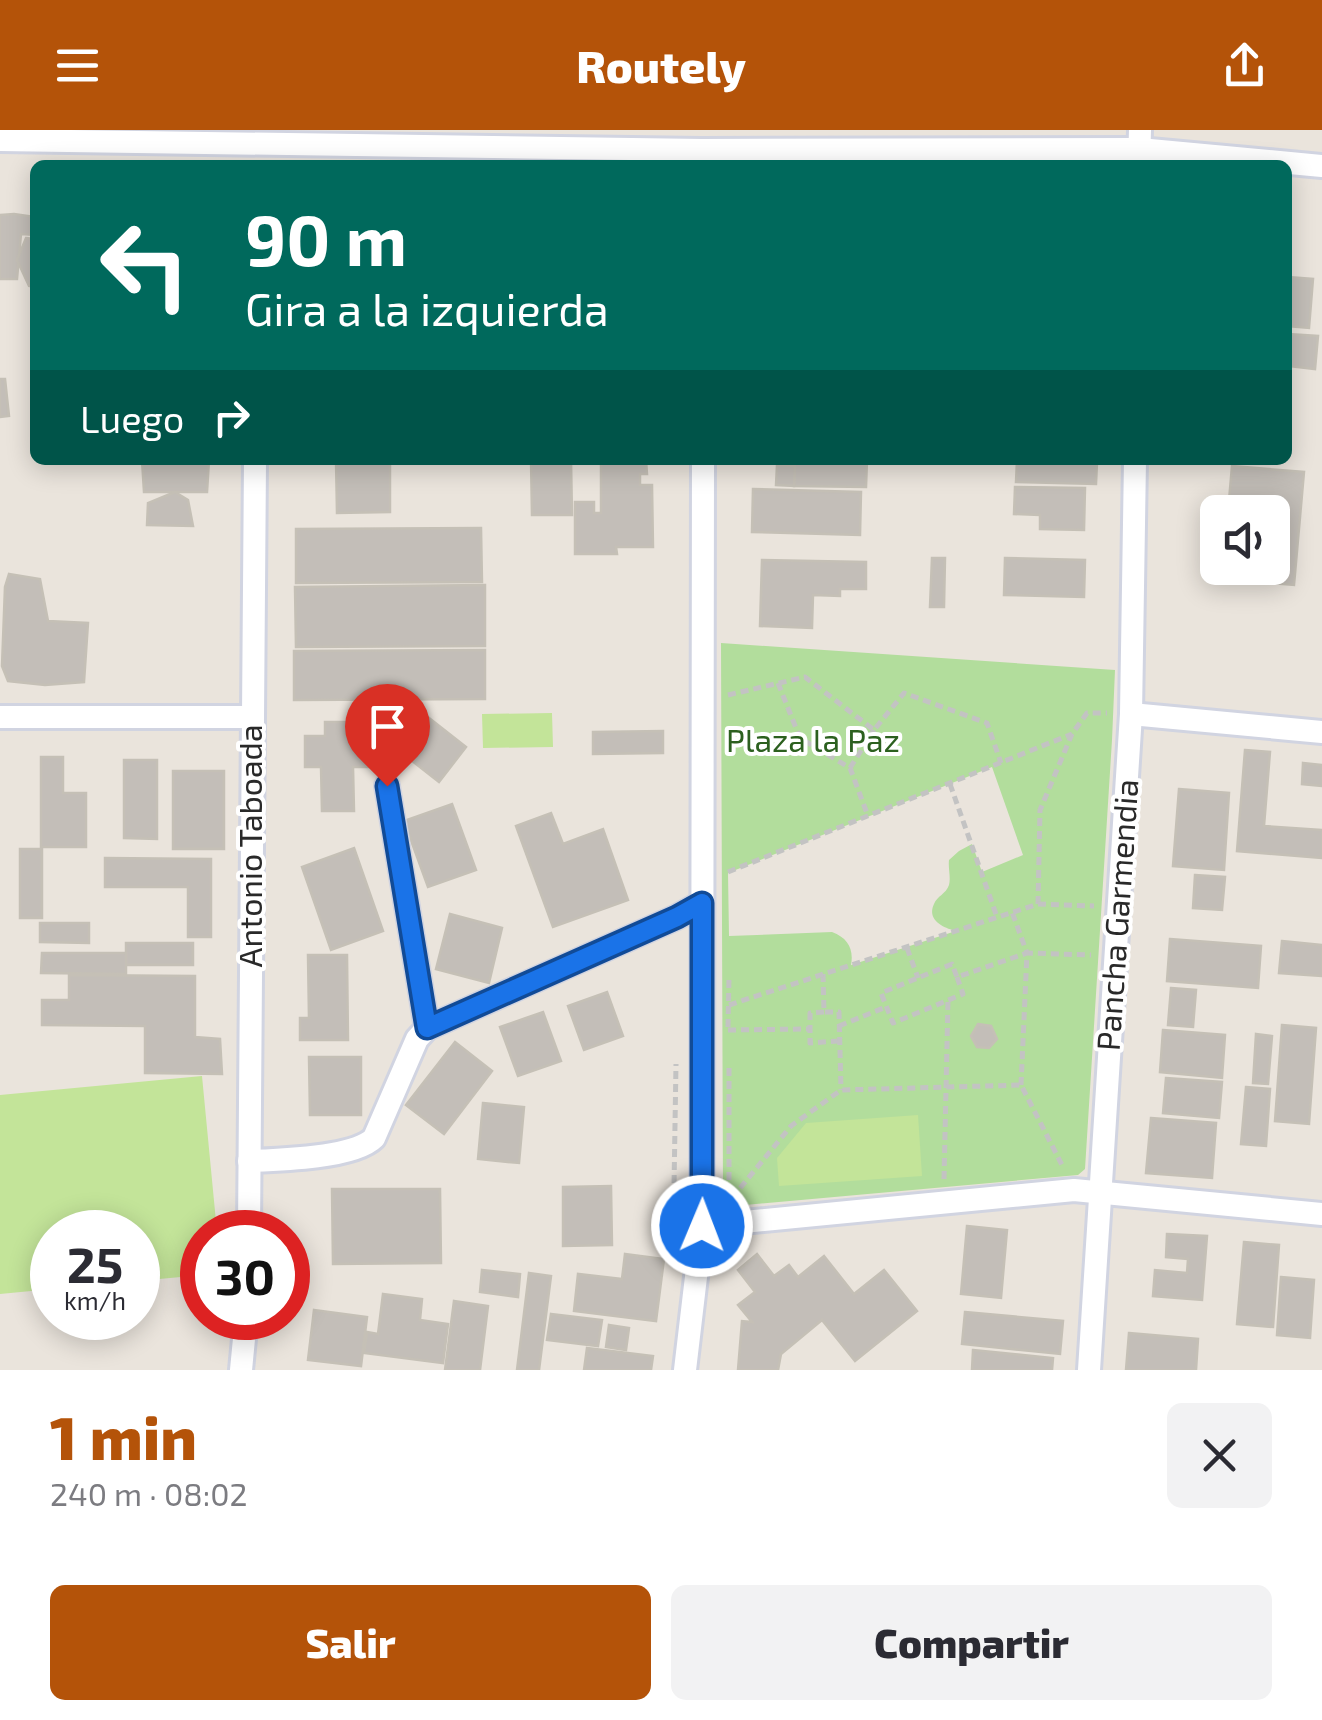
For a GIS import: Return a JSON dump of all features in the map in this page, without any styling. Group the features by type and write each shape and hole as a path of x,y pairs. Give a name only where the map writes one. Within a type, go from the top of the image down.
{"street":[{"path":"0,140 260,147 1139,148 1261,160"},
{"path":"1292,163 1322,166"},
{"name":"Antonio Taboada","path":"249,1210 255,465"},
{"path":"685,1370 702,1226 703,465"},
{"name":"Pancha Garmendia","path":"1089,1370 1135,465"},
{"path":"1120,713 1322,732"},
{"path":"0,717 252,717"},
{"path":"387,786 427,1028"},
{"path":"249,1161 347,1151 368,1144 417,1039 427,1028 702,903"},
{"path":"702,1226 1074,1190 1322,1214"},
{"path":"241,1370 244,1340"}],"path":[{"path":"728,695 805,677 874,730"},
{"path":"778,683 800,738 850,768 868,816"},
{"path":"850,768 904,693 987,724 1001,763"},
{"path":"1038,904 1040,810 1072,734 1087,713 1120,713"},
{"path":"728,872 1072,734"},
{"path":"950,783 997,917"},
{"path":"729,1006 1038,904 1096,906"},
{"path":"1012,912 1027,952 1021,1085 1065,1171"},
{"path":"906,947 918,978"},
{"path":"957,977 1027,952 1092,955"},
{"path":"952,964 957,977 962,994 893,1023 881,993 952,964"},
{"path":"823,974 824,1012"},
{"path":"944,1182 948,1000"},
{"path":"839,1026 886,1007"},
{"path":"840,1041 810,1043 810,1013 839,1012 839,1026 840,1041 841,1090"},
{"path":"728,1030 810,1029"},
{"path":"732,1198 791,1126 841,1090 1021,1085"}],"green space":[{"name":"Plaza la Paz","path":"721,643 1115,670 1085,1169 1078,1175 730,1207 723,1198","holes":["992,767 1023,855 982,872 972,844 959,851 949,860 949,885 932,910 938,923 956,931 851,965 849,945 832,932 729,936 728,873"]},
{"path":"552,713 553,747 483,748 482,714"},
{"path":"202,1076 215,1210 180,1210 180,1277 160,1279 160,1210 30,1210 30,1291 0,1294 0,1095"},
{"path":"918,1115 922,1176 779,1186 777,1158 806,1123"}],"building":[{"path":"0,215 30,216 30,235 21,234 17,279 0,279"},
{"path":"26,238 30,238 30,286 29,286 17,260"},
{"path":"1292,277 1313,279 1309,328 1292,326"},
{"path":"1292,334 1318,336 1315,369 1292,366"},
{"path":"0,379 5,379 9,416 0,417"},
{"path":"142,465 209,465 207,492 144,492"},
{"path":"336,465 390,465 390,512 337,513"},
{"path":"531,465 571,465 572,515 532,515"},
{"path":"601,465 646,465 647,474 640,474 640,485 652,485 653,547 616,547 617,554 575,554 575,502 594,502 594,513 601,513"},
{"path":"777,465 795,466 794,486 776,485"},
{"path":"795,465 867,465 866,487 794,486"},
{"path":"1017,465 1097,465 1096,484 1016,482"},
{"path":"1232,466 1304,472 1294,585 1290,585 1290,495 1229,495"},
{"path":"1015,487 1085,488 1084,530 1040,529 1040,515 1014,514"},
{"path":"753,489 861,492 860,535 752,532"},
{"path":"175,492 188,500 193,526 147,525 148,503"},
{"path":"481,528 482,582 296,583 296,529"},
{"path":"932,558 945,558 944,607 930,607"},
{"path":"1005,558 1085,560 1084,597 1004,595"},
{"path":"762,560 866,562 866,589 840,589 840,596 813,595 812,628 760,626"},
{"path":"9,574 40,579 48,621 88,623 84,682 45,685 8,681 2,666 5,587"},
{"path":"485,585 485,646 296,647 295,587"},
{"path":"485,650 485,699 294,700 294,651"},
{"path":"415,707 466,747 439,782 388,742"},
{"path":"325,722 358,722 358,735 379,735 380,767 353,767 354,811 322,811 321,767 305,767 305,736 325,736"},
{"path":"663,731 663,753 593,754 593,732"},
{"path":"1245,750 1270,752 1264,826 1322,830 1322,858 1237,851"},
{"path":"41,757 63,757 63,793 86,793 86,847 41,847"},
{"path":"124,760 157,760 157,839 124,838"},
{"path":"1303,763 1322,765 1322,786 1302,784"},
{"path":"173,771 224,771 224,849 173,849"},
{"path":"1179,789 1229,793 1224,870 1173,866"},
{"path":"452,804 476,870 428,887 404,821"},
{"path":"551,813 563,844 603,829 628,900 553,927 516,826"},
{"path":"354,848 383,931 331,950 302,867"},
{"path":"20,849 42,849 42,918 20,918"},
{"path":"105,858 211,859 211,937 188,937 188,887 105,887"},
{"path":"1195,875 1225,877 1222,910 1193,908"},
{"path":"450,914 502,928 489,983 436,969"},
{"path":"40,923 89,923 89,943 40,942"},
{"path":"1170,939 1261,946 1258,988 1167,981"},
{"path":"1282,941 1322,945 1322,976 1279,973"},
{"path":"126,943 193,943 193,965 126,965"},
{"path":"42,953 126,953 126,974 41,973"},
{"path":"308,955 347,955 348,1040 300,1040 300,1018 309,1018"},
{"path":"69,975 195,976 195,1037 220,1039 222,1074 145,1073 145,1026 42,1025 42,1000 69,1000"},
{"path":"1171,988 1196,990 1193,1027 1168,1025"},
{"path":"607,992 623,1036 584,1050 568,1006"},
{"path":"543,1012 561,1061 518,1076 500,1027"},
{"path":"978,1024 991,1026 997,1039 989,1048 977,1047 971,1036"},
{"path":"1282,1025 1316,1028 1309,1124 1275,1121"},
{"path":"1163,1030 1225,1035 1222,1078 1160,1072"},
{"path":"1256,1034 1272,1036 1268,1084 1253,1083"},
{"path":"455,1042 492,1071 444,1134 406,1105"},
{"path":"309,1057 361,1057 361,1115 310,1115"},
{"path":"1166,1078 1222,1082 1219,1118 1163,1113"},
{"path":"1246,1087 1270,1089 1266,1146 1241,1144"},
{"path":"483,1103 524,1107 519,1163 478,1159"},
{"path":"1151,1118 1216,1123 1212,1178 1146,1173"},
{"path":"611,1186 612,1245 563,1246 563,1187"},
{"path":"332,1189 440,1189 441,1263 333,1264"},
{"path":"967,1226 1007,1230 1001,1298 961,1294"},
{"path":"1167,1234 1207,1236 1202,1300 1153,1296 1155,1270 1187,1273 1188,1259 1166,1257"},
{"path":"1244,1242 1279,1245 1273,1327 1237,1324"},
{"path":"625,1254 664,1259 656,1321 574,1311 578,1274 622,1279"},
{"path":"757,1254 774,1276 789,1265 798,1277 824,1256 854,1294 884,1270 917,1311 855,1361 822,1320 781,1354 778,1370 738,1370 742,1321 752,1322 738,1305 755,1292 738,1270"},
{"path":"482,1270 520,1274 518,1297 480,1292"},
{"path":"529,1273 551,1276 539,1370 517,1370"},
{"path":"1281,1277 1314,1280 1310,1338 1277,1335"},
{"path":"383,1294 422,1299 420,1320 448,1324 443,1363 364,1353 367,1332 378,1334"},
{"path":"454,1301 488,1306 480,1370 445,1370"},
{"path":"314,1310 367,1317 361,1366 308,1360"},
{"path":"965,1312 1063,1321 1060,1354 962,1344"},
{"path":"551,1314 602,1320 598,1346 547,1340"},
{"path":"609,1325 629,1328 626,1350 606,1347"},
{"path":"1129,1333 1198,1339 1196,1370 1126,1370"},
{"path":"587,1348 653,1356 651,1370 584,1370"},
{"path":"973,1350 1053,1358 1052,1370 972,1370"}],"route":[{"path":"387,786 427,1028 702,903 702,1226"}]}
